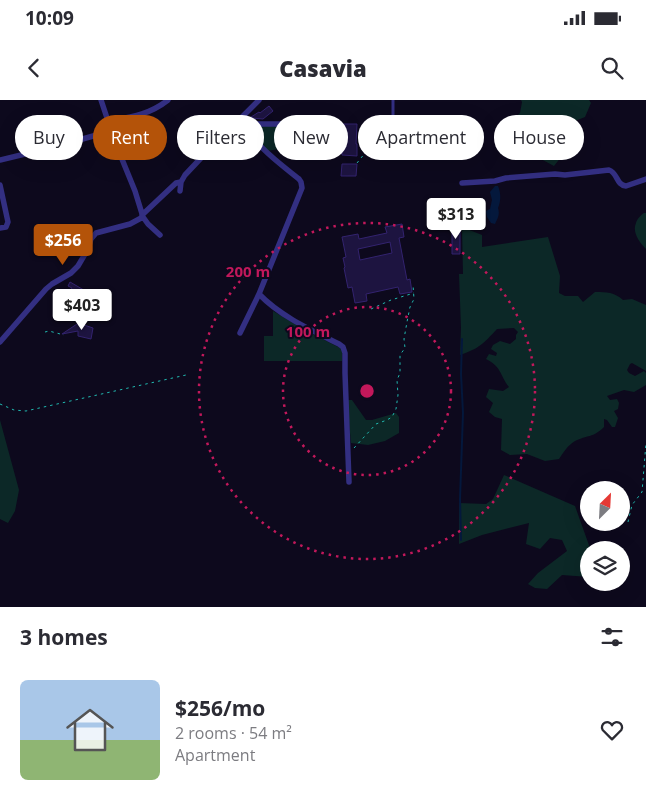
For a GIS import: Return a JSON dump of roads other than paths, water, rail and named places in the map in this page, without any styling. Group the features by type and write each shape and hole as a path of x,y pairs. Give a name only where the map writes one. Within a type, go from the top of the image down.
{"street":[{"path":"101,100 106,115"},
{"path":"141,115 158,108 168,100"},
{"path":"245,115 260,100"},
{"path":"0,160 93,136"},
{"path":"240,333 259,294 302,188 301,182 264,149"},
{"path":"123,160 135,191 142,216 160,235"},
{"path":"180,191 181,182 185,175 199,160"},
{"path":"462,183 609,170 614,173 623,186 646,179"},
{"path":"0,342 46,289 72,273 78,266 96,233 130,224 142,216 176,183 181,182"},
{"path":"0,185 8,222 6,227 0,228"},
{"path":"259,294 291,318 343,347 345,353 350,482"}],"lane":[{"path":"393,100 393,115"}],"water":[{"path":"495,186 498,186 500,191 500,203 495,224 491,223 486,211 490,209 492,200 490,192"}],"waterway":[{"path":"461,540 462,339"}]}
